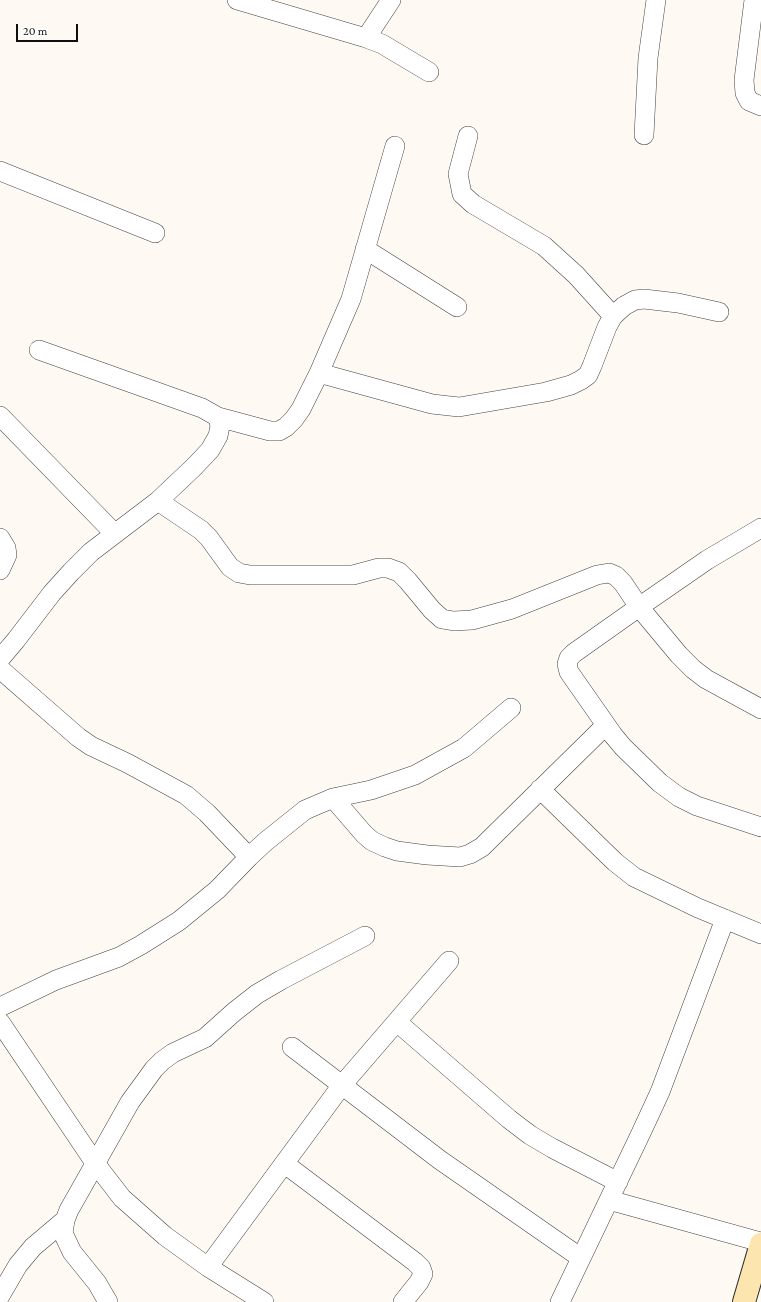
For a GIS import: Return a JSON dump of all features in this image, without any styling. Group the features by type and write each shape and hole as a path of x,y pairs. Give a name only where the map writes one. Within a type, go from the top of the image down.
{"street":[{"path":"237,0 366,38 382,44 429,72"},
{"path":"366,38 391,0"},
{"path":"644,135 648,58 656,0"},
{"path":"754,0 744,80 744,93 749,101 761,106"},
{"path":"468,136 458,174 462,194 474,204 544,246 576,275 614,316"},
{"path":"39,350 202,408 218,417 270,431 279,431 286,427 294,420 301,409 319,373 350,299 395,146"},
{"path":"0,171 155,233"},
{"path":"365,249 457,307"},
{"path":"319,373 432,404 459,407 546,392 571,385 581,380 588,375 607,327 614,316 624,306 635,300 644,299 685,304 720,312"},
{"path":"0,416 115,534"},
{"path":"0,658 52,594 91,552 158,501 210,450 218,436 220,426 218,417"},
{"path":"158,501 201,530 209,538 230,567 238,573 250,575 353,576 379,568 388,568 399,572 432,610 442,619 454,621 472,620 512,609 597,575 609,573 616,576 623,583 639,607 679,655 693,669 706,679 761,710"},
{"path":"761,528 708,560 639,607 574,653 566,664 569,672 623,748 660,783 679,797 697,806 761,827"},
{"path":"0,538 6,548 7,555 0,570"},
{"path":"0,669 78,737 91,746 127,763 186,795 207,813 249,856"},
{"path":"0,1007 56,980 119,957 141,945 179,920 217,890 249,856 305,810 333,798 371,790 415,775 464,748 511,708"},
{"path":"333,798 364,834 378,844 397,850 427,855 460,857 470,854 482,847 606,725"},
{"path":"540,789 615,862 634,877 698,908 761,934"},
{"path":"560,1302 660,1092 725,919"},
{"path":"108,1302 97,1283 72,1252 64,1233 65,1220 69,1210 130,1102 154,1069 173,1053 205,1038 257,994 365,936"},
{"path":"208,1267 342,1085 449,961"},
{"path":"0,1022 95,1163 122,1198 165,1236 208,1267 264,1302"},
{"path":"397,1022 509,1119 530,1135 618,1182"},
{"path":"292,1047 440,1160 581,1258"},
{"path":"285,1164 421,1268 423,1274 419,1282 403,1302"},
{"path":"609,1200 761,1243 744,1302"},
{"path":"0,1296 18,1265 33,1247 65,1220"}]}
